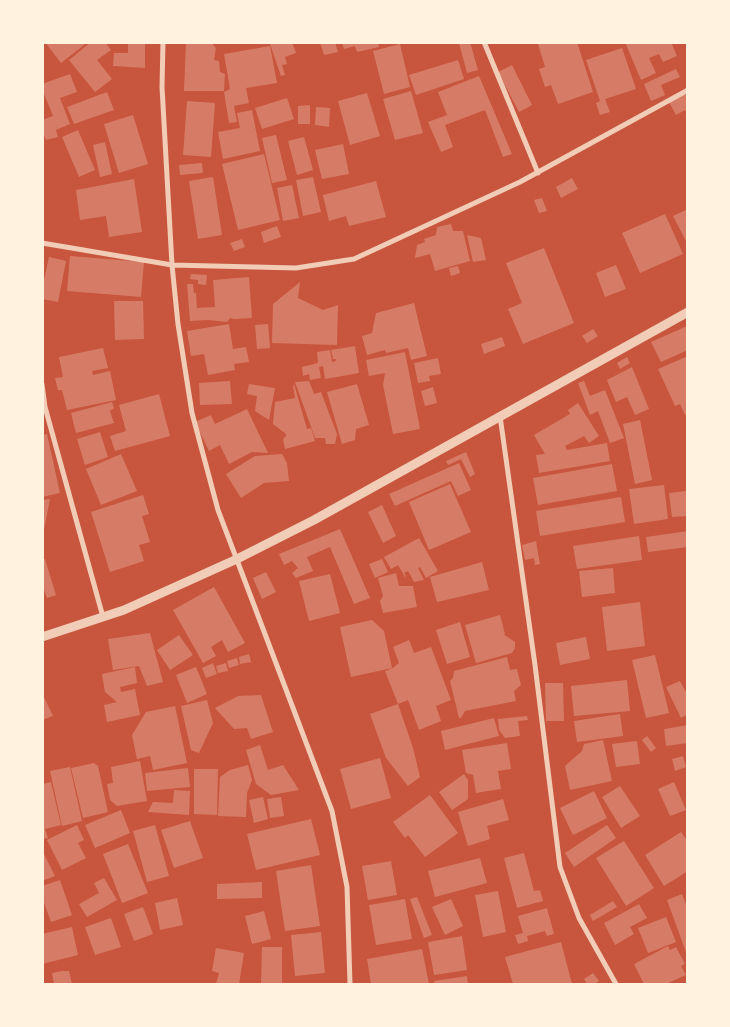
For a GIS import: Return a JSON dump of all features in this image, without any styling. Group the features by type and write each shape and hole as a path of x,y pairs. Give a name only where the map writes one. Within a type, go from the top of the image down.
{"street":[{"path":"163,42 162,87 172,265 178,324 192,413 218,510 332,810 348,887 350,984"},
{"path":"484,42 538,173"},
{"path":"42,243 172,265 296,268 354,258 538,173 688,90"},
{"path":"42,637 124,610 237,559 314,520 688,312"},
{"path":"42,384 46,407 104,616"},
{"path":"500,416 534,655 560,867 578,918 616,984"}],"building":[{"path":"45,42 88,42 61,63"},
{"path":"91,42 105,42 111,50 97,60 112,79 95,92 69,60"},
{"path":"128,42 145,42 145,68 113,66 114,53 128,53"},
{"path":"186,42 211,42 216,48 214,60 219,61 220,72 225,74 224,91 184,91"},
{"path":"274,42 292,42 296,53 285,57 287,64 282,65 285,75 281,76 270,44"},
{"path":"320,42 335,42 338,52 324,55"},
{"path":"342,42 378,42 379,47 357,52 355,46 344,49"},
{"path":"470,42 478,70 467,73 459,43"},
{"path":"541,42 577,42 593,92 558,104 551,85 545,87 539,69 545,67 538,44"},
{"path":"625,42 671,42 677,56 663,62 659,54 649,58 656,73 641,80"},
{"path":"400,44 410,87 384,94 373,51"},
{"path":"270,46 277,83 246,88 249,103 234,106 237,122 229,123 224,92 230,89 224,54"},
{"path":"622,48 636,89 605,99 610,112 600,115 596,103 600,101 586,60"},
{"path":"458,60 464,79 416,95 409,75"},
{"path":"512,65 532,105 519,112 498,72"},
{"path":"676,69 680,77 661,85 665,95 651,101 644,84"},
{"path":"70,74 77,92 60,98 70,124 56,130 58,137 46,140 42,130 42,120 53,116 42,89 42,84"},
{"path":"479,76 512,154 503,157 485,110 445,125 453,147 441,152 428,122 447,115 438,92"},
{"path":"411,91 423,133 395,140 383,99"},
{"path":"107,92 114,110 74,124 67,107"},
{"path":"367,93 380,136 350,145 338,101"},
{"path":"688,93 688,115 685,110 676,115 669,102"},
{"path":"287,98 294,119 262,129 255,108"},
{"path":"187,101 215,103 211,157 183,155"},
{"path":"310,105 310,124 298,124 298,106"},
{"path":"316,107 330,108 329,127 315,125"},
{"path":"252,110 260,151 223,159 218,132 240,128 237,113"},
{"path":"133,115 148,164 119,173 104,124"},
{"path":"78,130 95,170 79,177 62,137"},
{"path":"276,135 287,180 272,183 262,138"},
{"path":"304,137 313,170 297,175 288,141"},
{"path":"105,142 112,174 100,177 93,145"},
{"path":"343,144 349,174 322,179 315,150"},
{"path":"264,154 280,220 238,230 222,164"},
{"path":"202,163 203,173 180,175 179,165"},
{"path":"213,177 222,235 198,239 189,181"},
{"path":"313,177 321,212 303,216 296,180"},
{"path":"572,178 578,189 561,198 556,187"},
{"path":"134,179 142,232 109,237 106,216 80,220 76,190"},
{"path":"376,181 386,217 349,226 346,216 329,221 323,195"},
{"path":"292,185 299,218 283,221 277,188"},
{"path":"542,198 547,211 539,213 534,200"},
{"path":"688,209 688,245 673,216"},
{"path":"665,214 683,254 640,273 622,233"},
{"path":"451,224 453,231 463,231 470,261 435,271 430,254 415,258 417,245 425,242 424,239 436,235 437,227"},
{"path":"277,226 281,237 264,243 261,232"},
{"path":"467,235 481,238 486,260 473,262"},
{"path":"242,239 245,247 234,251 230,243"},
{"path":"544,248 574,323 523,344 508,309 522,303 506,263"},
{"path":"70,256 144,262 141,297 67,291"},
{"path":"49,257 66,261 58,302 42,299 42,289"},
{"path":"616,265 626,289 605,297 596,273"},
{"path":"458,266 460,273 451,276 449,268"},
{"path":"191,274 207,275 206,285 198,284 198,280 190,279"},
{"path":"249,277 252,318 230,318 227,322 190,321 187,284 193,284 197,308 215,307 213,280"},
{"path":"300,282 298,298 323,310 338,305 337,345 272,343 273,304"},
{"path":"114,301 143,301 144,339 115,340"},
{"path":"414,303 427,356 411,360 408,348 386,353 385,350 367,355 362,336 372,333 376,313"},
{"path":"229,324 233,349 246,347 249,362 234,364 235,370 208,375 204,354 191,356 187,331"},
{"path":"268,324 270,348 257,349 255,325"},
{"path":"687,326 688,350 661,362 651,342"},
{"path":"593,329 598,336 587,343 582,336"},
{"path":"502,337 505,346 484,354 481,344"},
{"path":"355,346 359,373 325,379 323,366 319,367 321,378 310,380 309,374 303,376 302,367 318,363 317,352 330,350 332,362 336,361 336,359 333,359 331,350"},
{"path":"103,348 108,368 92,371 93,375 110,371 116,400 67,410 62,390 58,390 55,378 63,377 59,357"},
{"path":"405,352 420,429 393,434 383,385 385,373 369,376 366,360"},
{"path":"688,356 688,414 685,415 680,404 675,406 658,369"},
{"path":"627,357 630,363 620,369 617,363"},
{"path":"438,358 441,374 429,376 430,381 418,383 414,363"},
{"path":"632,367 649,409 635,415 627,397 616,402 607,380"},
{"path":"230,381 232,404 200,405 199,383"},
{"path":"309,381 314,394 321,392 337,434 335,444 326,444 325,438 315,438 295,382"},
{"path":"584,381 590,396 605,390 624,438 610,443 598,411 590,415 578,383"},
{"path":"249,384 275,388 269,420 255,411 257,396 247,394"},
{"path":"294,384 307,429 311,428 315,441 285,449 283,439 286,434 273,424 275,402 295,398"},
{"path":"357,384 369,425 356,429 355,440 342,444 327,392"},
{"path":"433,387 437,403 425,406 421,391"},
{"path":"159,394 170,436 115,451 110,436 126,431 119,405"},
{"path":"112,402 114,408 110,411 114,423 76,433 71,413"},
{"path":"578,403 599,436 589,443 584,436 565,446 567,450 607,443 610,461 539,473 536,455 545,454 534,435 570,414 568,410"},
{"path":"247,409 268,453 252,452 229,464 220,445 209,451 195,422 211,415 215,424"},
{"path":"640,420 652,480 635,484 623,424"},
{"path":"100,432 108,457 85,465 77,439"},
{"path":"47,434 60,493 42,497 42,435"},
{"path":"466,452 475,474 470,477 461,459 448,465 446,461"},
{"path":"121,454 137,491 101,505 86,469"},
{"path":"282,454 287,463 289,481 264,483 241,498 226,474 255,456"},
{"path":"459,463 471,490 458,496 451,481 395,506 389,494"},
{"path":"612,464 617,491 538,505 533,478"},
{"path":"450,484 471,532 429,550 409,502"},
{"path":"664,485 668,519 634,524 629,489"},
{"path":"686,491 688,516 672,517 669,493"},
{"path":"143,495 149,514 142,516 150,542 139,545 144,561 110,572 91,512"},
{"path":"621,497 625,522 540,536 536,511"},
{"path":"50,499 44,530 42,530 42,500"},
{"path":"382,505 396,536 383,543 368,512"},
{"path":"340,529 370,598 354,604 330,547 307,557 313,571 296,578 292,573 298,568 292,561 284,565 279,554"},
{"path":"688,531 688,547 648,552 646,537"},
{"path":"639,536 642,560 577,569 573,546"},
{"path":"419,538 438,571 426,578 420,567 418,568 424,580 414,582 408,571 404,573 405,577 398,565 391,569 384,557"},
{"path":"536,541 540,564 535,565 534,558 525,560 522,545"},
{"path":"45,559 56,595 47,598 42,585 42,560"},
{"path":"382,559 388,572 375,578 369,564"},
{"path":"482,562 489,590 437,602 430,577"},
{"path":"613,568 615,593 582,597 579,571"},
{"path":"266,572 276,592 262,599 253,578"},
{"path":"396,573 399,586 413,586 417,607 383,613 380,601 383,596 378,578"},
{"path":"330,574 340,613 309,621 299,581"},
{"path":"214,587 245,643 228,652 222,640 211,647 216,656 203,663 173,610"},
{"path":"640,602 645,646 607,651 602,607"},
{"path":"500,615 505,634 503,634 515,642 515,648 512,653 476,663 465,625"},
{"path":"372,620 384,631 392,668 351,677 340,627"},
{"path":"460,622 470,657 447,664 436,630"},
{"path":"150,633 163,682 147,686 139,666 113,670 108,639"},
{"path":"179,635 193,655 170,670 157,650"},
{"path":"586,637 590,659 560,665 556,643"},
{"path":"409,640 414,653 431,647 451,700 436,706 441,721 419,730 408,700 398,704 385,671 399,663 393,647"},
{"path":"249,654 251,662 240,664 239,657"},
{"path":"655,655 669,713 646,718 632,660"},
{"path":"507,657 510,670 517,669 521,685 514,691 516,701 465,711 461,718 459,718 450,681 453,678 454,671"},
{"path":"237,658 239,665 229,668 227,661"},
{"path":"213,663 217,674 206,678 202,668"},
{"path":"226,663 228,671 218,673 216,666"},
{"path":"135,667 137,683 120,687 121,692 135,689 140,715 107,722 104,705 117,702 105,692 102,674"},
{"path":"196,667 207,694 187,703 176,675"},
{"path":"627,680 630,711 574,716 571,686"},
{"path":"680,681 688,696 688,714 681,718 666,687"},
{"path":"545,683 563,683 564,721 546,721"},
{"path":"42,693 53,716 42,720"},
{"path":"261,695 273,732 251,739 247,728 234,729 215,708 238,696"},
{"path":"207,700 213,723 199,753 191,750 181,706"},
{"path":"398,704 413,748 420,777 408,786 386,758 370,714"},
{"path":"175,706 187,763 153,770 150,756 137,759 132,735 146,712"},
{"path":"620,714 623,736 577,742 574,721"},
{"path":"527,716 528,720 518,721 520,736 505,738 499,730 498,719"},
{"path":"494,718 499,736 445,750 441,731"},
{"path":"688,725 688,743 666,746 664,729"},
{"path":"647,736 656,748 651,752 642,740"},
{"path":"603,740 612,781 570,790 565,766 582,751 584,744"},
{"path":"637,741 640,764 616,767 612,744"},
{"path":"507,743 511,769 498,771 501,789 476,793 473,775 466,773 462,750"},
{"path":"260,745 268,770 283,765 299,790 271,795 256,784 246,750"},
{"path":"683,756 686,767 675,771 672,759"},
{"path":"380,758 391,798 351,809 340,769"},
{"path":"140,761 147,801 117,806 110,800 107,784 113,783 111,767"},
{"path":"94,763 98,766 108,812 83,818 71,768"},
{"path":"248,765 252,780 247,793 246,817 218,816 220,777 230,770"},
{"path":"70,767 82,821 62,826 50,771"},
{"path":"188,768 190,787 147,791 145,773"},
{"path":"194,769 218,769 217,815 194,814"},
{"path":"464,774 468,780 468,799 452,810 439,792"},
{"path":"51,782 61,825 45,829 48,838 42,839 42,784"},
{"path":"674,782 686,810 670,816 658,789"},
{"path":"620,786 640,816 621,828 602,797"},
{"path":"174,790 190,791 189,815 148,812 153,802 173,803"},
{"path":"594,791 607,818 573,835 560,808"},
{"path":"430,795 458,833 425,857 408,835 405,838 393,822"},
{"path":"263,797 268,819 254,823 249,800"},
{"path":"281,797 284,816 270,818 267,799"},
{"path":"503,799 509,820 487,826 490,839 468,846 458,812"},
{"path":"121,810 130,833 95,848 85,825"},
{"path":"311,819 320,855 256,870 247,834"},
{"path":"190,821 203,858 174,868 161,830"},
{"path":"77,825 84,840 78,843 86,858 62,870 47,840"},
{"path":"155,825 169,876 147,882 133,831"},
{"path":"607,825 616,838 574,867 565,853"},
{"path":"681,832 688,842 688,871 664,886 645,855"},
{"path":"624,841 654,888 626,906 596,858"},
{"path":"128,844 148,893 122,903 103,854"},
{"path":"42,850 55,876 42,881"},
{"path":"524,853 534,891 540,890 543,901 517,908 504,858"},
{"path":"480,858 487,883 435,897 428,871"},
{"path":"391,861 397,895 368,900 362,866"},
{"path":"311,865 320,926 285,931 276,871"},
{"path":"104,878 117,900 87,917 79,904 99,893 94,883"},
{"path":"60,880 72,915 51,922 42,897 42,886"},
{"path":"262,882 262,898 217,899 217,884"},
{"path":"498,891 506,932 483,937 475,895"},
{"path":"682,894 688,909 687,955 667,900"},
{"path":"417,897 432,935 424,938 410,899"},
{"path":"177,898 183,925 160,930 155,903"},
{"path":"405,899 412,939 376,945 369,905"},
{"path":"451,899 463,926 445,935 432,907"},
{"path":"613,901 617,907 593,921 590,915"},
{"path":"639,904 647,918 630,927 634,934 615,945 604,923"},
{"path":"143,907 153,934 134,941 124,914"},
{"path":"547,908 554,934 547,936 545,931 527,936 528,941 518,944 515,935 523,933 518,916"},
{"path":"264,911 271,939 252,944 245,916"},
{"path":"666,917 676,942 648,953 638,928"},
{"path":"111,918 121,947 95,955 85,927"},
{"path":"72,927 78,955 42,964 42,934"},
{"path":"321,932 325,973 295,976 291,935"},
{"path":"462,936 467,970 434,975 428,942"},
{"path":"561,942 572,984 513,984 505,957"},
{"path":"668,946 670,950 676,947 685,964 681,966 686,975 666,984 644,984 634,964"},
{"path":"262,947 282,947 282,984 261,984"},
{"path":"216,948 244,953 239,984 216,984 219,973 212,971"},
{"path":"422,949 429,984 371,984 367,959"},
{"path":"69,971 72,984 54,984 52,973"},
{"path":"593,973 599,981 594,984 587,984 584,979"},
{"path":"467,976 468,984 435,984 434,981"}]}
